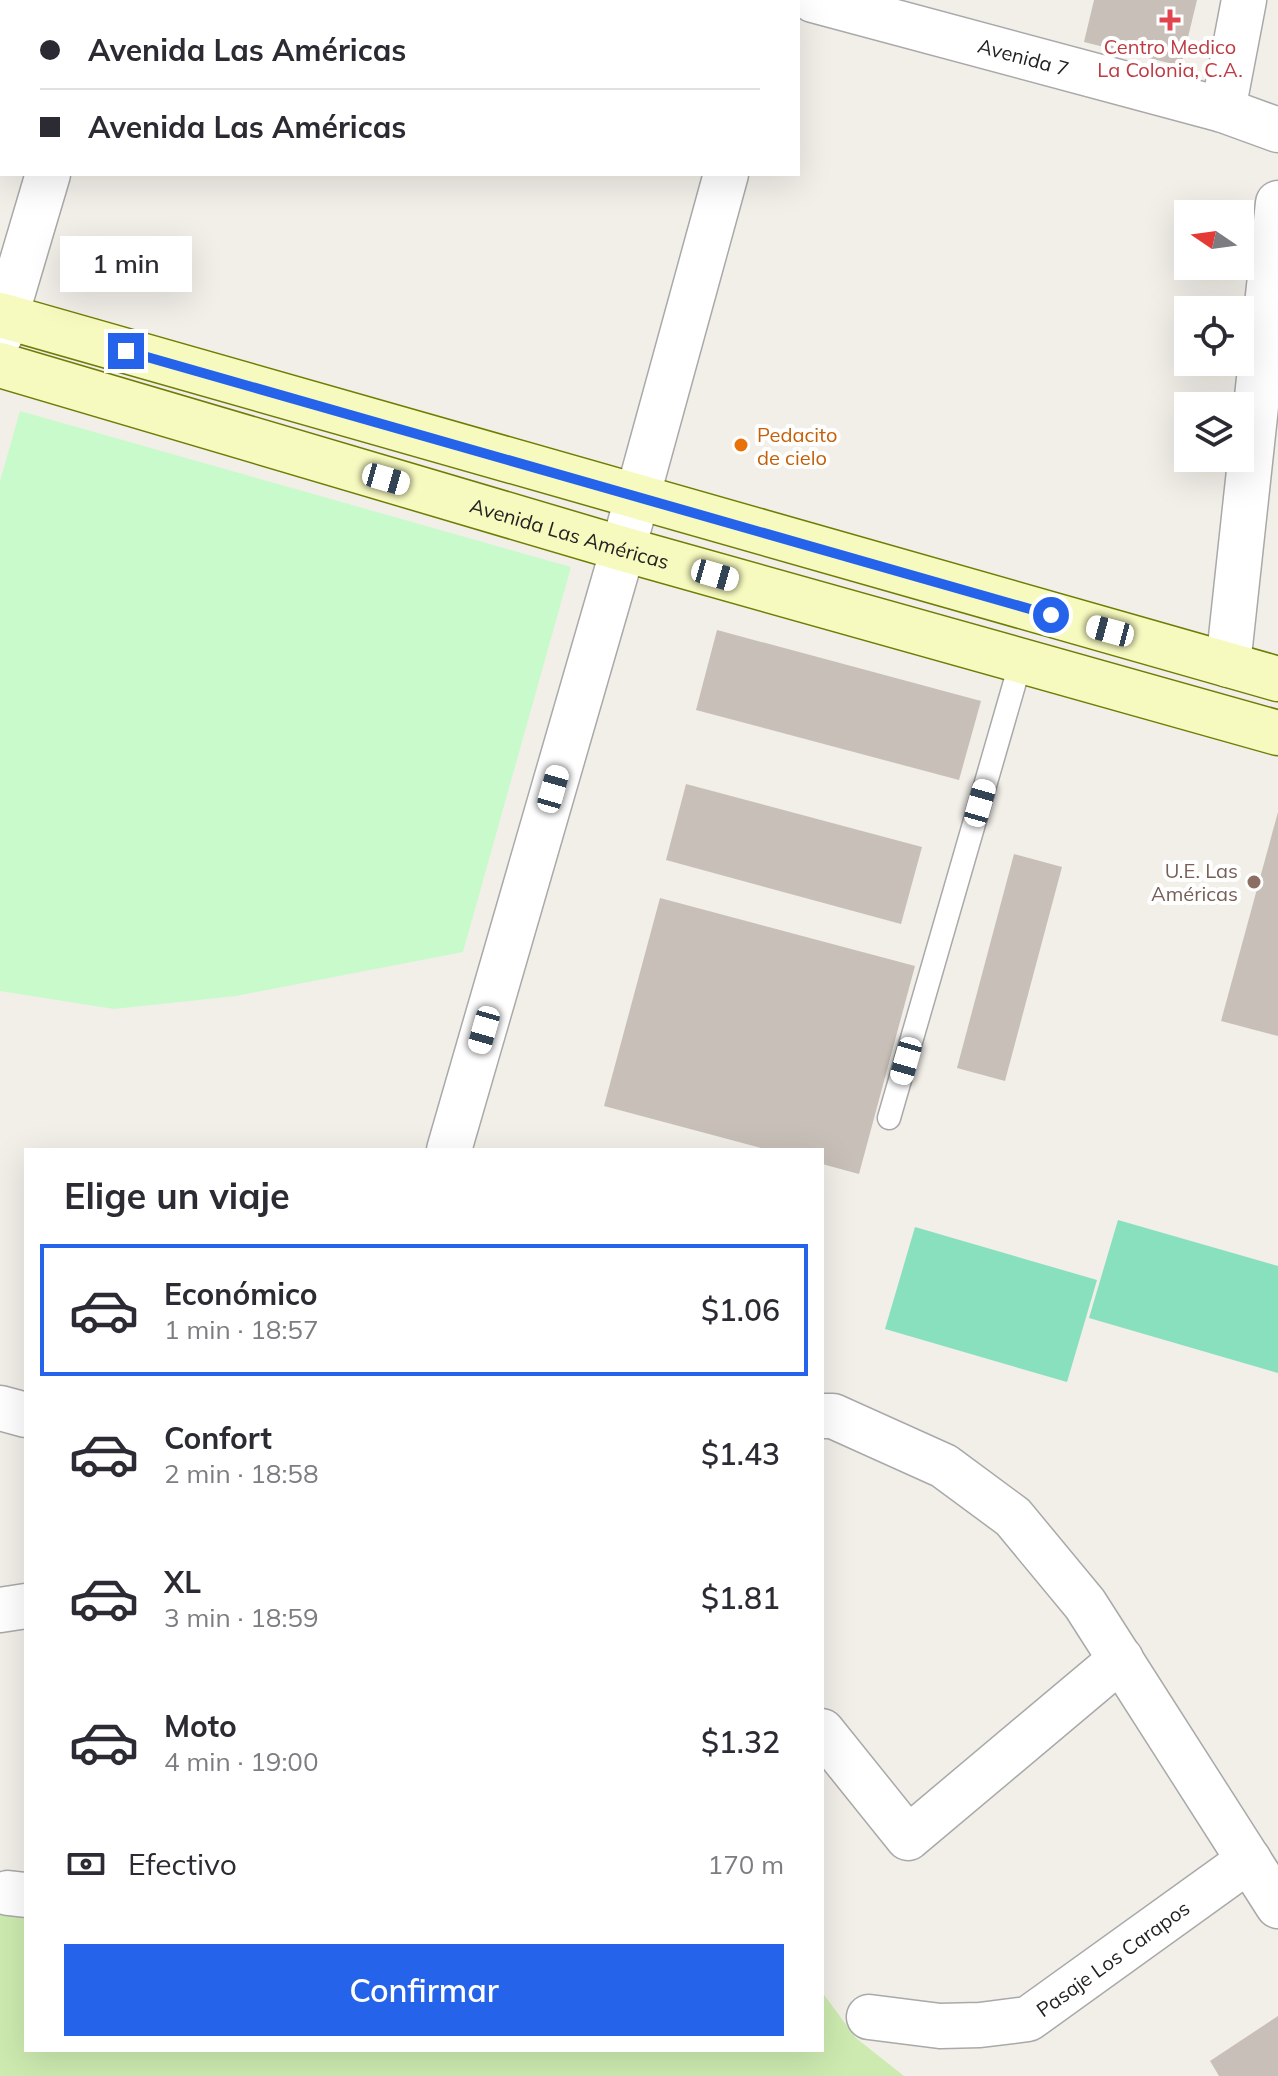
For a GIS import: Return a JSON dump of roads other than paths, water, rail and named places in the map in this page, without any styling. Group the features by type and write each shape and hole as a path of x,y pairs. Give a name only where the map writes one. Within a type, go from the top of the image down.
{"main road":[{"path":"2,323 1278,679"},
{"name":"Avenida Las Américas","path":"0,365 623,549 1278,733"}],"street":[{"name":"Avenida 7","path":"813,0 946,17 1278,130"},
{"path":"1223,110 1244,0"},
{"path":"2,323 47,176"},
{"path":"450,1148 623,549 725,176"},
{"path":"1228,665 1278,203"},
{"path":"0,1408 24,1414"},
{"path":"824,1416 833,1416 944,1466 1013,1517 1085,1604 1278,1906"},
{"path":"0,1610 24,1606"},
{"path":"824,1733 908,1838 1121,1659"},
{"name":"Pasaje Los Carapos","path":"869,2017 940,2026 1028,2019 1249,1860"}],"lane":[{"path":"889,1118 1021,661"}],"place":[{"name":"Centro Medico La Colonia, C.A.","path":"1170,20"},
{"name":"Pedacito de cielo","path":"741,445"},
{"name":"U.E. Las Américas","path":"1254,882"}]}
